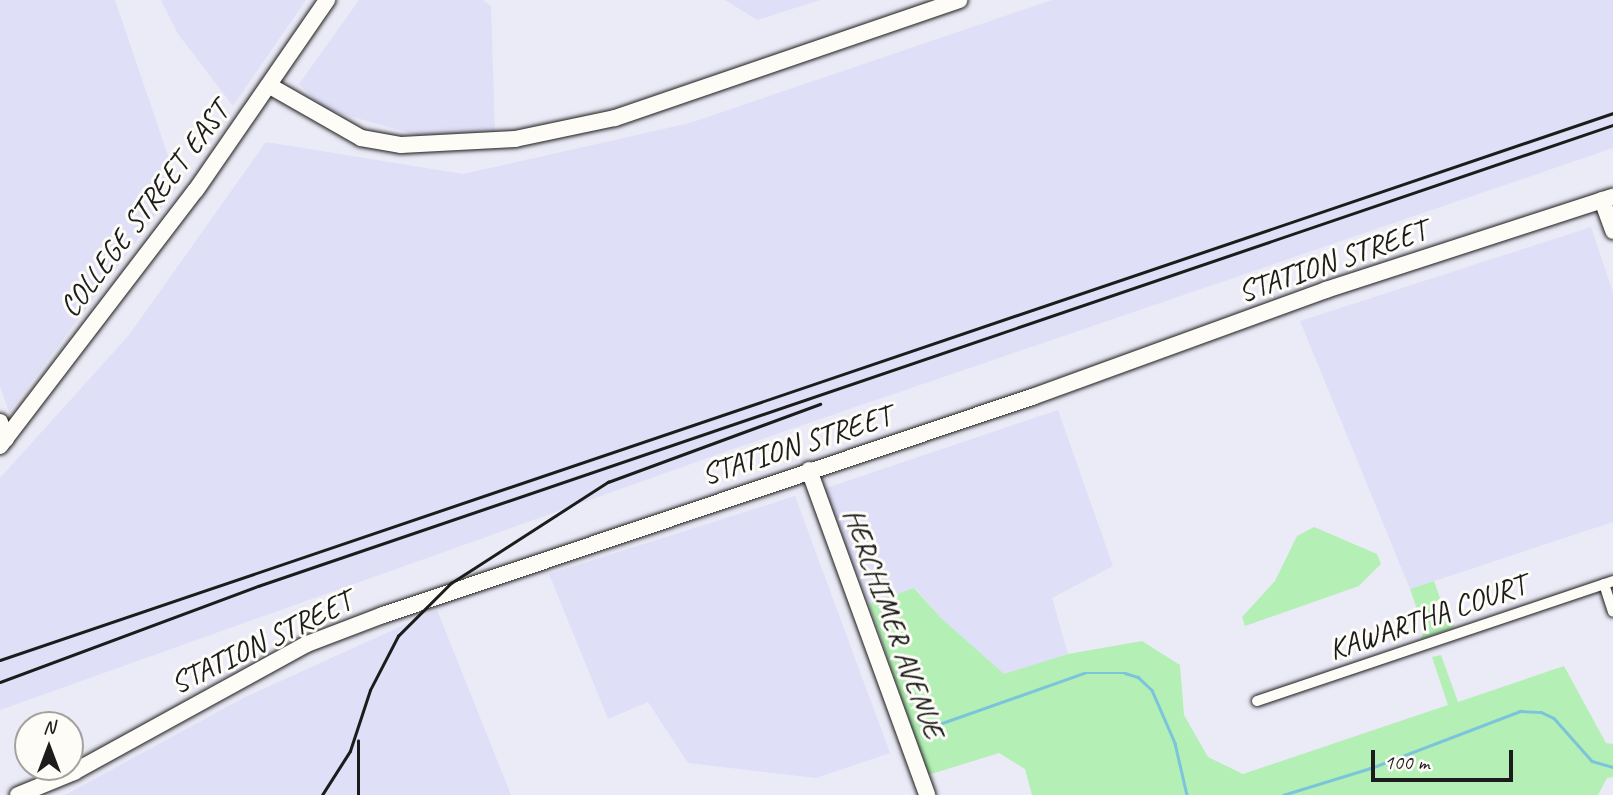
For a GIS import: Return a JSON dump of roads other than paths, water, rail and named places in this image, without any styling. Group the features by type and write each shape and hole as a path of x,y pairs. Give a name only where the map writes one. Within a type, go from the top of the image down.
{"street":[{"name":"COLLEGE STREET EAST","path":"3,443 270,86 327,0"},
{"path":"270,86 361,138 401,145 515,139 615,118 959,0"},
{"path":"1608,198 1613,231"},
{"name":"STATION STREET","path":"18,795 74,772 307,644 809,470 1044,392 1326,290 1608,198"},
{"path":"0,422 3,443"},
{"name":"HERCHIMER AVENUE","path":"809,470 927,795"},
{"path":"1608,582 1613,612"},
{"name":"KAWARTHA COURT","path":"1257,701 1608,582"}],"waterway":[{"path":"925,729 1084,673 1125,673 1138,677 1152,690 1175,743 1187,795"},
{"path":"1283,795 1371,768 1520,711 1541,712 1554,718 1592,761 1613,767"}],"railway":[{"path":"0,660 1613,113"},
{"path":"0,682 258,586 1613,125"},
{"path":"322,795 350,751 370,690 398,636 451,583 608,482 820,404"},
{"path":"358,741 358,795"}]}
